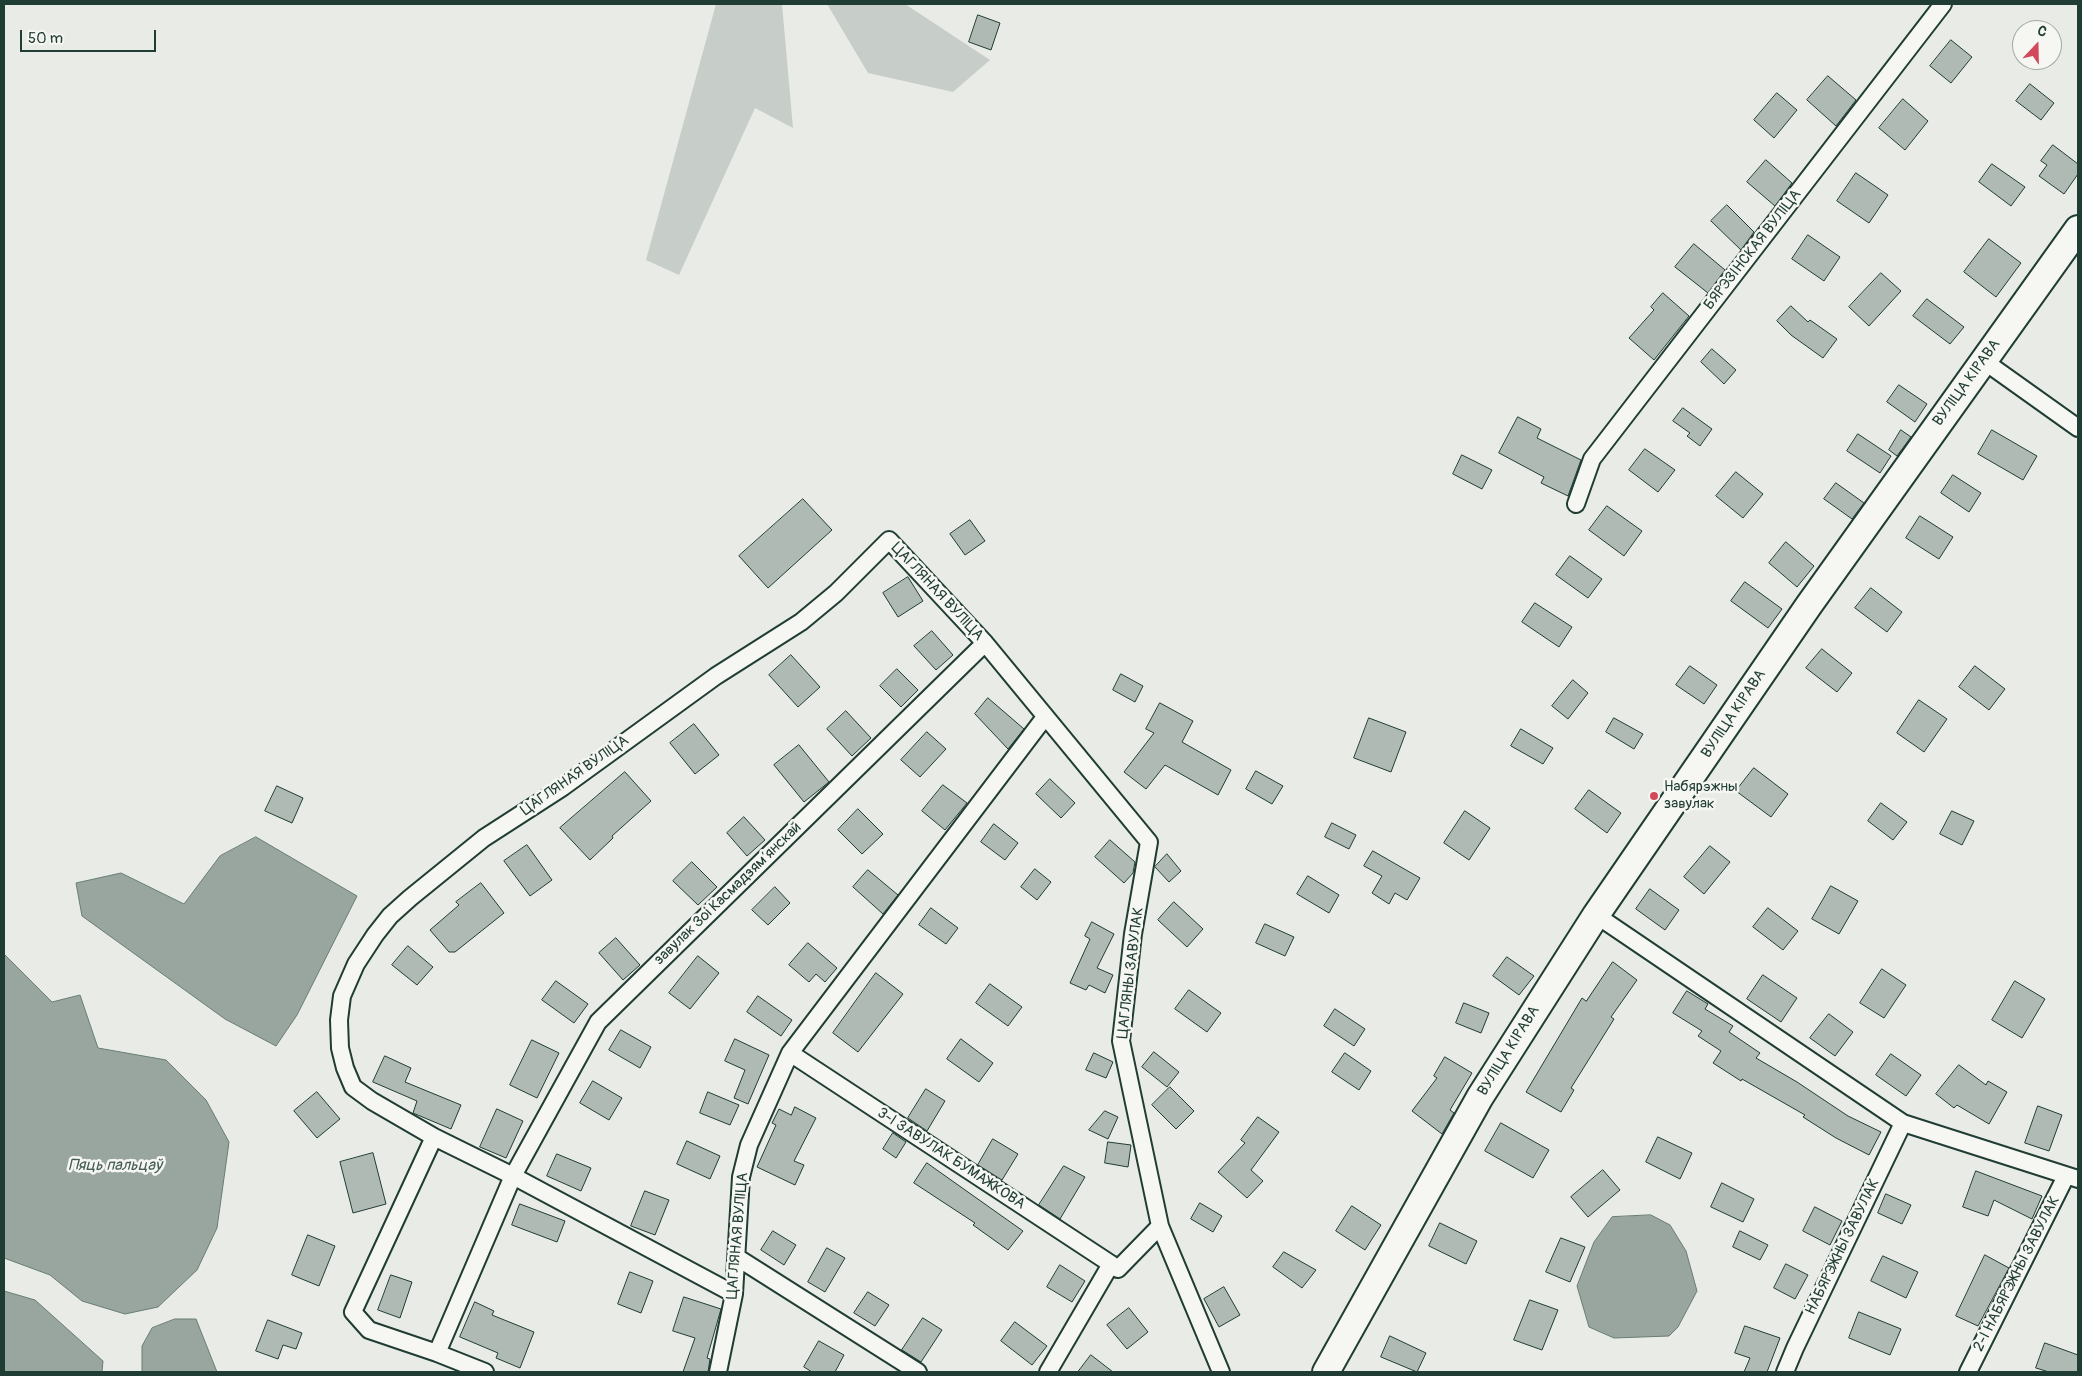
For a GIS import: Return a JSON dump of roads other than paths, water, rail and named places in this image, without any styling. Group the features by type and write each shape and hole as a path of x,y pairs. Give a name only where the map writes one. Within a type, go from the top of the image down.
{"main road":[{"name":"ВУЛІЦА КІРАВА","path":"1326,1372 1480,1097 1596,915 1809,605 2078,229"}],"street":[{"name":"БЯРЭЗІНСКАЯ ВУЛІЦА","path":"1576,504 1592,459 1943,4"},
{"path":"1984,361 2078,428"},
{"name":"ЦАГЛЯНАЯ ВУЛІЦА","path":"513,1176 434,1137 372,1101 353,1087 345,1068 340,1048 339,1020 342,996 356,964 390,916 484,838 563,787 716,676 801,622 836,593 890,540 985,643 1045,717 790,1054 749,1145 741,1177 738,1258 734,1294 718,1372"},
{"name":"завулак Зоі Касмадзямʼянскай","path":"436,1352 513,1176 598,1022 985,643"},
{"name":"ЦАГЛЯНЫ ЗАВУЛАК","path":"1045,717 1149,842 1134,934 1121,1041 1160,1226 1221,1372"},
{"path":"1596,915 1903,1123 2072,1178"},
{"name":"3-І ЗАВУЛАК БУМАЖКОВА","path":"790,1054 1111,1264"},
{"name":"НАБЯРЭЖНЫ ЗАВУЛАК","path":"1785,1372 1903,1123"},
{"path":"434,1137 353,1312 368,1330 436,1352 485,1372"},
{"path":"513,1176 734,1294"},
{"name":"2-І НАБЯРЭЖНЫ ЗАВУЛАК","path":"1968,1372 2072,1178"},
{"path":"1048,1372 1111,1264 1118,1269 1160,1226"},
{"path":"738,1258 918,1372"}],"water":[{"path":"256,837 357,896 297,1015 276,1046 225,1019 82,916 76,883 121,873 184,904 220,856"},
{"name":"Пяць пальцаў","path":"4,954 52,1002 80,995 98,1048 166,1060 206,1100 229,1142 217,1228 197,1270 158,1307 125,1314 82,1301 50,1275 4,1258"},
{"path":"1651,1215 1670,1225 1686,1251 1697,1291 1678,1327 1669,1336 1614,1338 1589,1327 1577,1286 1594,1242 1612,1217"},
{"path":"4,1291 35,1300 103,1361 102,1372 4,1372"},
{"path":"175,1319 196,1319 217,1372 142,1372 142,1346 152,1328"}],"place":[{"name":"Набярэжны завулак","path":"1654,796"}]}
